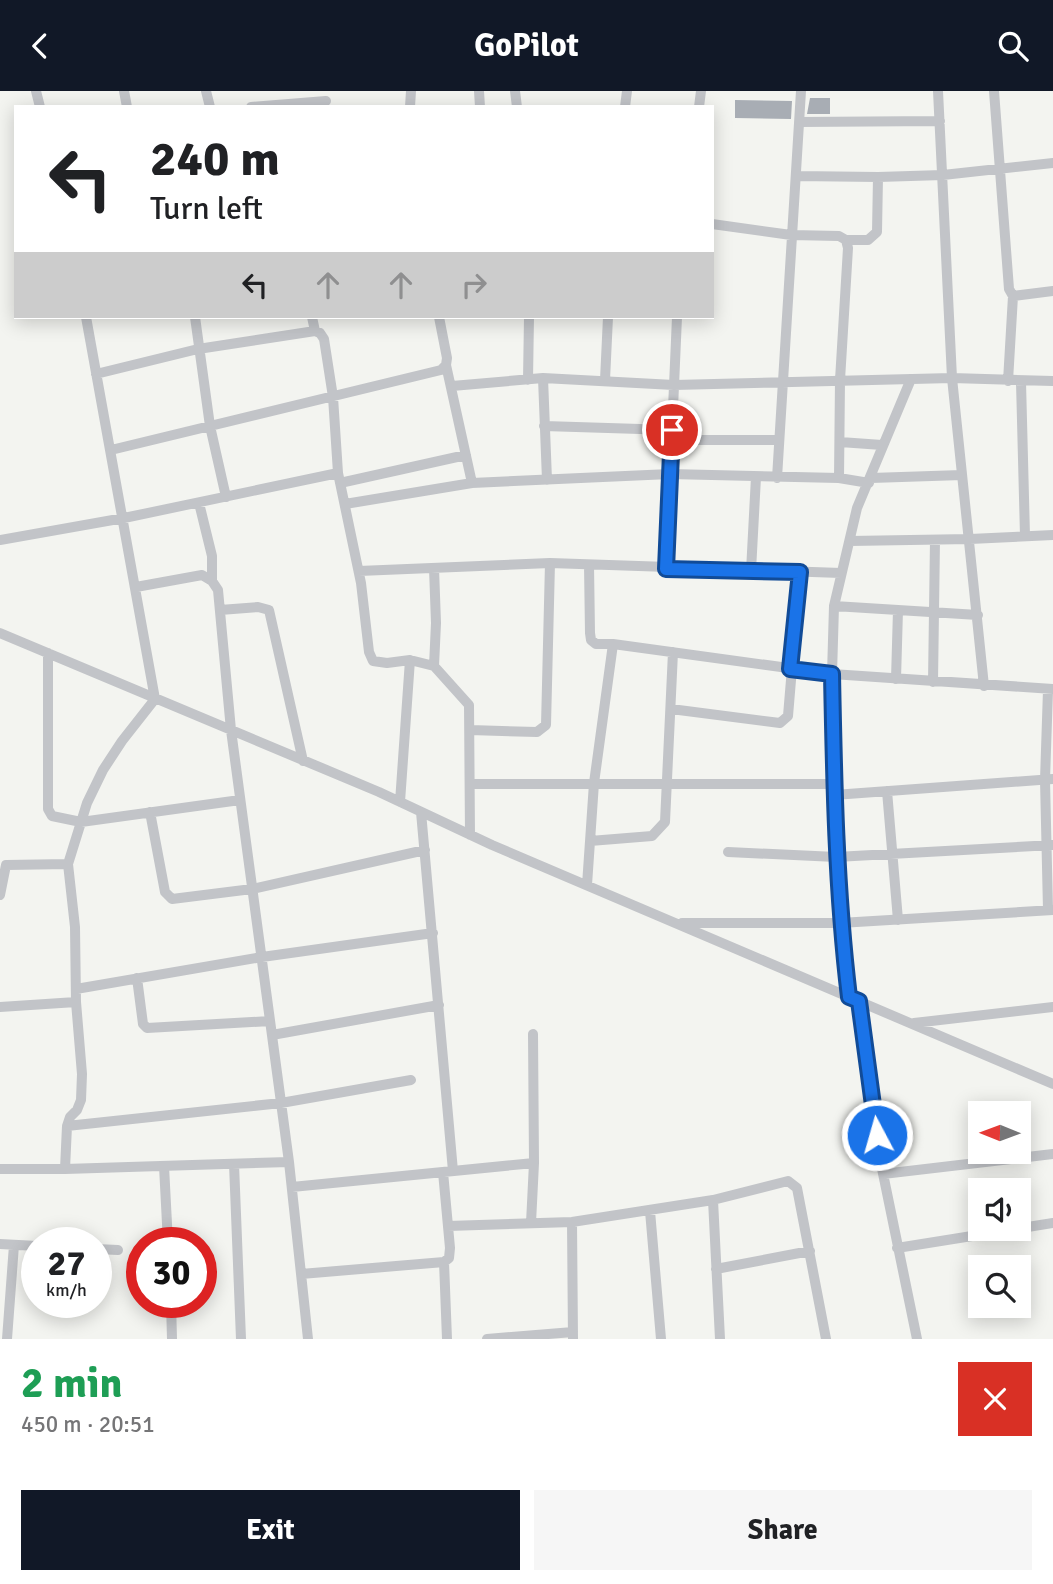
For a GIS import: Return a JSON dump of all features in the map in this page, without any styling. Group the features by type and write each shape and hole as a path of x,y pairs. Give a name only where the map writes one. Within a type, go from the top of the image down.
{"street":[{"path":"777,478 801,91"},
{"path":"938,91 953,378 984,686"},
{"path":"994,91 1009,289 1013,296 1008,381"},
{"path":"270,105 325,99"},
{"path":"799,122 940,121"},
{"path":"796,176 943,175 1053,163"},
{"path":"714,224 791,235 839,236 846,240 868,240 877,232 878,177"},
{"path":"839,478 840,380 848,248 846,240"},
{"path":"1013,296 1053,291"},
{"path":"65,1169 67,1126 81,1100 82,1074 76,1002 75,927 68,865 87,803 103,770 155,699 86,319"},
{"path":"195,319 210,426 226,497"},
{"path":"312,319 315,331"},
{"path":"439,319 446,365 472,483"},
{"path":"528,380 529,319"},
{"path":"605,380 608,319"},
{"path":"666,569 677,319"},
{"path":"96,374 198,349 315,331 320,333 324,339 333,397 339,478 359,571 369,652 373,661 387,663 410,660 434,666 465,698 470,730 470,835"},
{"path":"111,450 441,370 446,365"},
{"path":"452,386 543,378 674,385 953,378 1053,381"},
{"path":"543,378 547,480"},
{"path":"911,379 881,445 870,481 857,508 834,606 832,674 840,923 883,1174 917,1339"},
{"path":"1021,381 1025,536"},
{"path":"544,426 779,440"},
{"path":"840,442 881,445"},
{"path":"0,540 466,455"},
{"path":"345,504 472,483 670,474 870,481 962,474"},
{"path":"751,571 757,477"},
{"path":"199,503 212,556 212,581"},
{"path":"850,541 1053,535"},
{"path":"933,682 935,540"},
{"path":"359,571 550,563 841,573"},
{"path":"470,730 537,732 546,725 550,563"},
{"path":"589,565 591,640 596,644 613,644 832,674 1050,689 1051,910 840,923 676,923"},
{"path":"434,568 434,666"},
{"path":"671,709 780,723 788,716 800,572"},
{"path":"136,587 202,575 212,581 218,590 231,730 289,1161 308,1339"},
{"path":"834,606 978,615"},
{"path":"220,610 258,607 268,610 303,761"},
{"path":"896,679 898,610"},
{"path":"0,633 400,802 470,835 1053,1084"},
{"path":"587,885 594,783 613,644"},
{"path":"48,653 48,809 52,816 81,822 240,800"},
{"path":"590,841 652,836 665,822 669,783 673,653"},
{"path":"400,802 410,660"},
{"path":"470,784 669,783 887,791 1049,780"},
{"path":"887,791 898,920"},
{"path":"150,812 164,892 168,897 180,899 252,889 425,850"},
{"path":"301,1274 444,1262 449,1258 448,1172 439,1005 421,812"},
{"path":"728,852 836,857 1050,846"},
{"path":"0,895 6,865 68,865"},
{"path":"76,989 262,957 433,933"},
{"path":"137,978 143,1024 147,1028 270,1021"},
{"path":"0,1007 76,1002"},
{"path":"272,1035 439,1005"},
{"path":"911,1023 1053,1007"},
{"path":"531,1223 534,1163 533,1034"},
{"path":"67,1126 281,1103 411,1080"},
{"path":"883,1174 1053,1154"},
{"path":"0,1169 289,1161"},
{"path":"292,1187 534,1163"},
{"path":"234,1164 241,1339"},
{"path":"164,1166 167,1227"},
{"path":"448,1226 572,1222 713,1200 777,1183 792,1183 797,1188 826,1339"},
{"path":"713,1200 720,1339"},
{"path":"649,1211 661,1339"},
{"path":"486,1339 573,1335 572,1222"},
{"path":"897,1248 1053,1223"},
{"path":"0,1244 21,1245"},
{"path":"7,1339 14,1245"},
{"path":"112,1250 118,1250"},
{"path":"716,1269 810,1251"},
{"path":"444,1262 447,1339"},
{"path":"171,1318 172,1339"}],"building":[{"path":"810,98 830,98 830,114 807,114"},
{"path":"735,100 792,101 791,119 735,118"}],"route":[{"path":"672,430 666,569 800,572 790,669 832,674 840,923 849,997 859,1001 877,1135"}]}
